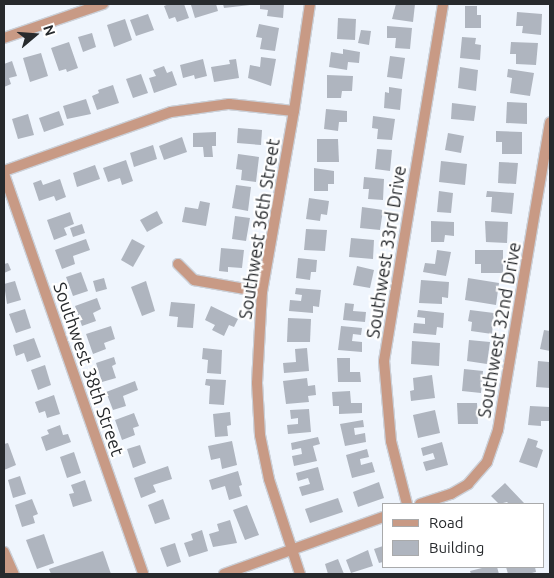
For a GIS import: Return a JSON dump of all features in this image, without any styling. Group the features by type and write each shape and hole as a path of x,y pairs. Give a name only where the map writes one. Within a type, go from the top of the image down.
{"street":[{"path":"4,38 103,4"},
{"name":"Southwest 36th Street","path":"300,574 269,479 260,435 257,383 262,292 294,111 310,4"},
{"name":"Southwest 33rd Drive","path":"407,503 390,441 384,361 444,4"},
{"path":"4,172 171,112 229,104 294,111"},
{"name":"Southwest 32nd Drive","path":"423,503 460,489 468,484 487,462 498,430 550,122"},
{"name":"Southwest 38th Street","path":"4,172 143,574"},
{"path":"178,264 194,280 262,292"},
{"path":"224,574 382,517"},
{"path":"4,552 14,574"},
{"path":"4,570 5,574"}],"building":[{"path":"184,4 189,18 177,22 175,17 169,19 164,6"},
{"path":"216,4 218,11 195,18 191,5"},
{"path":"223,4 250,4 250,5 224,8"},
{"path":"260,4 284,4 283,18 267,16 268,10 260,9"},
{"path":"396,4 415,4 413,22 392,19"},
{"path":"465,6 477,6 477,15 481,15 481,28 465,28"},
{"path":"517,12 542,14 541,35 522,33 523,26 516,26"},
{"path":"148,14 154,30 136,36 130,20"},
{"path":"338,18 356,19 355,40 337,39"},
{"path":"125,19 132,40 114,47 107,25"},
{"path":"259,24 279,28 275,51 260,49 262,38 256,37"},
{"path":"387,26 412,28 410,49 395,48 396,38 387,38"},
{"path":"361,30 371,31 369,45 358,43"},
{"path":"92,33 96,47 83,52 78,37"},
{"path":"462,37 476,38 475,44 481,45 480,60 460,58"},
{"path":"69,42 78,68 67,72 66,69 59,71 51,48"},
{"path":"511,42 538,43 536,65 516,64 516,54 510,54"},
{"path":"343,49 360,52 359,63 348,62 347,70 329,67 331,52 343,54"},
{"path":"41,53 48,76 30,82 23,58"},
{"path":"390,56 405,58 402,79 387,77"},
{"path":"261,57 276,59 271,86 248,78 250,65 260,67"},
{"path":"203,59 207,76 195,79 194,75 183,78 180,65"},
{"path":"236,59 239,78 214,82 211,67 230,64 229,60"},
{"path":"12,61 17,76 9,78 11,84 4,87 4,64"},
{"path":"164,66 167,73 172,71 177,85 154,93 149,78 156,76 153,70"},
{"path":"460,67 478,70 476,91 458,88"},
{"path":"508,69 534,73 530,96 510,93 512,78 507,77"},
{"path":"141,74 148,93 133,98 126,79"},
{"path":"327,75 353,76 352,91 342,91 341,98 327,98"},
{"path":"113,85 119,103 97,110 92,96 99,93 98,90"},
{"path":"389,87 402,89 400,110 384,108 385,92 389,93"},
{"path":"86,99 91,114 67,119 63,106"},
{"path":"507,102 527,103 527,124 506,123"},
{"path":"452,103 476,106 474,121 451,119"},
{"path":"326,109 347,111 347,122 339,122 338,131 324,129"},
{"path":"59,111 64,125 44,132 39,118"},
{"path":"28,114 34,135 18,139 12,119"},
{"path":"373,116 395,119 392,140 377,139 378,129 372,128"},
{"path":"238,128 262,130 261,145 237,143"},
{"path":"496,131 522,132 522,154 502,154 502,142 496,142"},
{"path":"216,132 216,146 212,146 213,157 204,157 203,147 193,147 193,133"},
{"path":"448,133 464,136 461,153 445,150"},
{"path":"182,137 187,152 164,160 159,146"},
{"path":"317,139 338,139 339,162 317,162"},
{"path":"153,145 157,159 134,167 130,153"},
{"path":"377,149 392,150 390,171 375,169"},
{"path":"238,154 259,157 256,182 241,180 242,170 236,169"},
{"path":"126,160 133,181 122,185 120,178 108,182 103,168"},
{"path":"441,161 467,164 465,185 439,182"},
{"path":"499,162 518,163 516,184 498,183"},
{"path":"95,165 100,179 77,187 73,173"},
{"path":"314,168 334,171 334,184 328,184 328,191 314,191"},
{"path":"364,177 384,179 383,200 368,199 369,189 363,189"},
{"path":"60,179 66,197 56,201 54,196 39,201 33,183 41,180 43,185"},
{"path":"236,185 251,187 248,211 232,208"},
{"path":"439,191 453,193 451,213 437,212"},
{"path":"487,191 514,193 512,214 491,212 492,197 486,197"},
{"path":"309,198 329,201 327,215 321,214 320,221 306,219"},
{"path":"200,201 210,203 206,226 182,222 185,207 198,209"},
{"path":"362,207 383,210 380,230 360,228"},
{"path":"157,211 163,223 147,232 140,220"},
{"path":"70,212 74,224 64,228 67,235 54,240 47,220"},
{"path":"235,216 250,218 246,241 232,239"},
{"path":"431,221 454,222 454,236 445,235 444,242 431,242"},
{"path":"485,221 508,222 507,243 486,242"},
{"path":"82,224 85,233 73,237 70,228"},
{"path":"306,229 327,230 325,251 304,250"},
{"path":"351,238 374,240 373,259 349,257"},
{"path":"86,239 90,250 73,256 75,264 62,269 55,250"},
{"path":"132,239 145,246 133,267 121,260"},
{"path":"221,248 244,250 242,268 228,267 228,272 219,271"},
{"path":"437,250 451,252 446,276 423,272 425,263 435,264"},
{"path":"475,250 503,250 503,273 481,273 481,264 475,264"},
{"path":"298,258 317,260 316,272 311,272 310,280 296,278"},
{"path":"8,263 11,270 4,273 4,264"},
{"path":"357,266 374,270 370,288 353,285"},
{"path":"81,272 88,291 73,296 66,277"},
{"path":"104,278 107,289 96,292 93,281"},
{"path":"468,278 499,283 496,305 465,300"},
{"path":"421,280 449,282 448,298 442,297 442,304 419,303"},
{"path":"15,281 21,300 7,304 4,284"},
{"path":"146,281 155,311 142,316 131,287"},
{"path":"296,288 321,290 319,307 313,306 313,313 289,311 290,300 301,301 302,295 295,294"},
{"path":"97,298 101,309 93,313 96,321 82,326 75,306"},
{"path":"171,302 195,304 193,328 177,327 178,317 169,316"},
{"path":"345,303 354,304 353,311 366,312 365,322 343,320"},
{"path":"211,306 238,319 234,327 229,325 224,336 212,330 215,325 205,320"},
{"path":"25,309 31,328 16,333 9,314"},
{"path":"418,310 444,313 443,328 437,327 436,335 413,333 414,323 425,324 425,318 417,317"},
{"path":"470,310 494,313 492,334 471,331 472,322 468,321"},
{"path":"288,318 311,319 310,342 287,342"},
{"path":"111,326 115,339 104,343 106,349 93,354 86,334"},
{"path":"341,326 362,328 361,335 353,334 352,341 362,342 362,352 338,350"},
{"path":"544,330 550,331 550,351 540,349"},
{"path":"34,338 41,357 27,362 24,353 16,356 13,345"},
{"path":"469,340 490,342 487,364 467,361"},
{"path":"412,341 440,343 439,366 411,364"},
{"path":"203,348 222,350 221,374 207,373 208,360 202,359"},
{"path":"307,348 309,371 284,373 283,363 296,362 295,349"},
{"path":"114,357 116,364 112,366 116,378 102,382 96,363"},
{"path":"337,358 350,358 350,372 360,372 361,382 338,382"},
{"path":"538,361 549,362 550,388 536,387"},
{"path":"45,365 51,385 38,390 31,370"},
{"path":"464,369 483,371 481,393 462,391"},
{"path":"432,375 435,398 411,401 410,391 414,390 413,378"},
{"path":"307,378 308,386 315,385 316,395 308,396 309,402 286,404 283,381"},
{"path":"206,379 226,380 224,405 209,404 210,386 205,385"},
{"path":"135,381 138,390 123,396 126,406 113,410 106,392"},
{"path":"350,391 351,403 362,403 362,413 339,414 339,406 333,406 332,392"},
{"path":"54,395 60,414 47,418 45,411 39,413 35,402"},
{"path":"457,403 477,403 478,424 458,424"},
{"path":"530,406 550,407 550,421 541,421 541,426 528,425"},
{"path":"309,409 311,432 288,434 287,425 298,424 298,418 291,419 290,410"},
{"path":"435,410 440,433 418,438 413,415"},
{"path":"230,412 231,425 227,426 228,436 215,437 213,414"},
{"path":"134,413 139,426 133,428 135,435 122,440 115,420"},
{"path":"363,420 364,427 354,428 355,435 365,433 366,442 345,446 340,424"},
{"path":"60,425 63,435 68,434 71,442 46,451 41,437 49,434 47,430"},
{"path":"318,437 320,444 313,446 317,461 294,466 292,456 302,454 301,448 292,450 291,443"},
{"path":"528,438 538,441 536,447 543,450 537,468 519,462"},
{"path":"232,441 237,465 222,469 220,458 211,460 208,446"},
{"path":"442,442 448,465 426,471 423,462 435,459 433,453 423,456 421,448"},
{"path":"8,443 16,465 4,470 4,444"},
{"path":"140,445 146,463 133,468 127,449"},
{"path":"367,449 369,457 360,459 361,465 372,462 375,472 352,478 346,455"},
{"path":"74,452 81,473 67,478 60,457"},
{"path":"168,466 172,479 153,485 156,492 141,498 134,478"},
{"path":"318,467 324,490 302,496 299,487 310,484 308,478 298,481 296,473"},
{"path":"238,471 242,485 239,486 242,496 229,500 225,486 212,490 209,480"},
{"path":"20,476 26,494 13,498 8,480"},
{"path":"85,480 92,501 73,507 69,494 74,493 71,485"},
{"path":"379,482 384,498 358,507 353,492"},
{"path":"505,483 524,503 498,503 491,496"},
{"path":"338,498 343,512 310,523 305,509"},
{"path":"32,499 38,514 33,516 35,523 22,527 15,505"},
{"path":"163,499 170,519 155,524 148,505"},
{"path":"247,505 259,535 245,540 233,510"},
{"path":"230,520 237,543 213,547 209,534 219,531 217,524"},
{"path":"202,530 208,551 189,557 184,543 193,540 191,534"},
{"path":"44,534 54,563 37,569 26,540"},
{"path":"175,543 181,562 167,567 160,548"},
{"path":"382,546 382,562 379,563 374,549"},
{"path":"368,550 373,566 351,573 346,560"},
{"path":"103,551 111,574 51,574 49,569"},
{"path":"338,559 344,574 328,574 325,564"},
{"path":"482,568 497,568 499,574 471,574 470,571"},
{"path":"506,568 535,568 536,572 528,574 508,574"}]}
